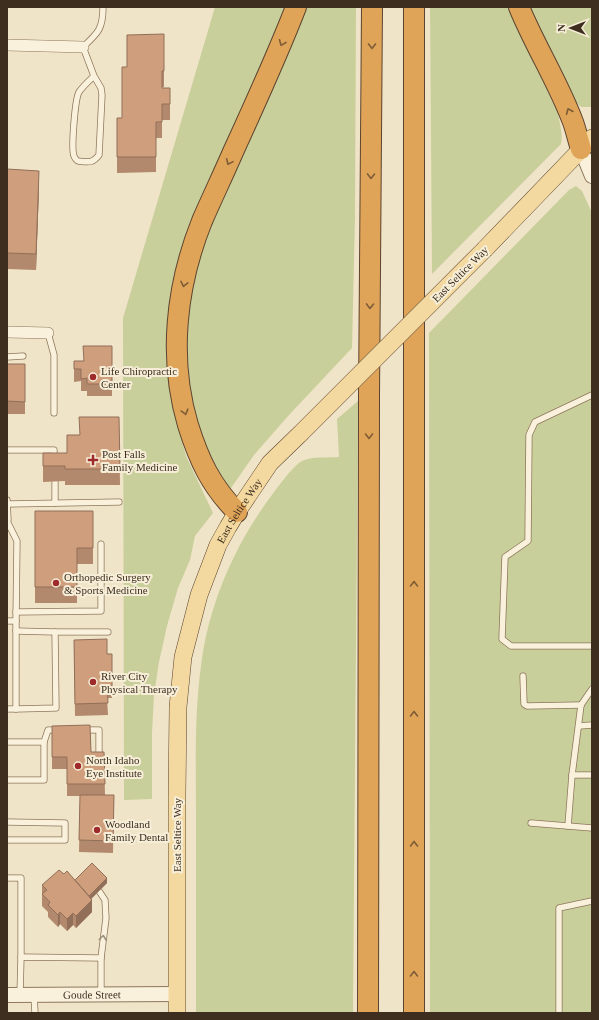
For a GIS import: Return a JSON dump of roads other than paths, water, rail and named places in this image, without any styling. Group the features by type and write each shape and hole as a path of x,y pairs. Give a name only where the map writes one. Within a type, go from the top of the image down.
{"highway":[{"path":"236,512 214,485 201,463 195,448 184,411 180,391 176,354 178,318 184,283 202,222 281,46 296,7"},
{"path":"368,1013 369,413 372,7"},
{"path":"414,7 414,1013"},
{"path":"519,7 528,29 564,100 573,123 586,143"}],"main road":[{"name":"East Seltice Way","path":"177,1013 178,707 183,657 199,595 218,545 236,512 270,463 485,249 586,143"}],"street":[{"path":"7,45 83,47"},
{"path":"586,143 592,176"},
{"path":"7,332 48,332"},
{"name":"Goude Street","path":"20,995 177,994"}],"lane":[{"path":"94,76 82,88 76,100 73,149 74,157 78,161 89,162 95,160 99,155 102,95 101,88 94,76 83,47 97,34 102,23 103,7"},
{"path":"48,332 54,355 54,413"},
{"path":"7,357 23,356"},
{"path":"592,395 535,422 529,435 528,541 505,557 502,639 512,646 592,646"},
{"path":"7,450 54,450 55,469"},
{"path":"55,482 55,503"},
{"path":"16,709 17,541 7,520 8,502 119,502"},
{"path":"16,612 101,611 101,544"},
{"path":"7,621 16,621"},
{"path":"16,631 108,632"},
{"path":"7,709 56,708 55,632"},
{"path":"523,676 524,704 527,706 581,705"},
{"path":"568,826 572,775 581,705 592,689"},
{"path":"579,726 592,725"},
{"path":"7,780 44,780 44,742 48,730 63,730"},
{"path":"77,730 100,730 99,759"},
{"path":"7,742 44,742"},
{"path":"572,775 592,775"},
{"path":"7,822 65,823 65,840 7,840"},
{"path":"531,823 592,828"},
{"path":"7,878 21,878 20,995 35,1013"},
{"path":"99,891 105,900 106,912 101,958 101,994"},
{"path":"559,1013 559,908 592,901"},
{"path":"21,957 101,958"}],"place":[{"name":"Life Chiropractic Center","path":"93,377"},
{"name":"Post Falls Family Medicine","path":"93,460"},
{"name":"Orthopedic Surgery & Sports Medicine","path":"56,583"},
{"name":"River City Physical Therapy","path":"93,682"},
{"name":"North Idaho Eye Institute","path":"78,766"},
{"name":"Woodland Family Dental","path":"97,830"}]}
